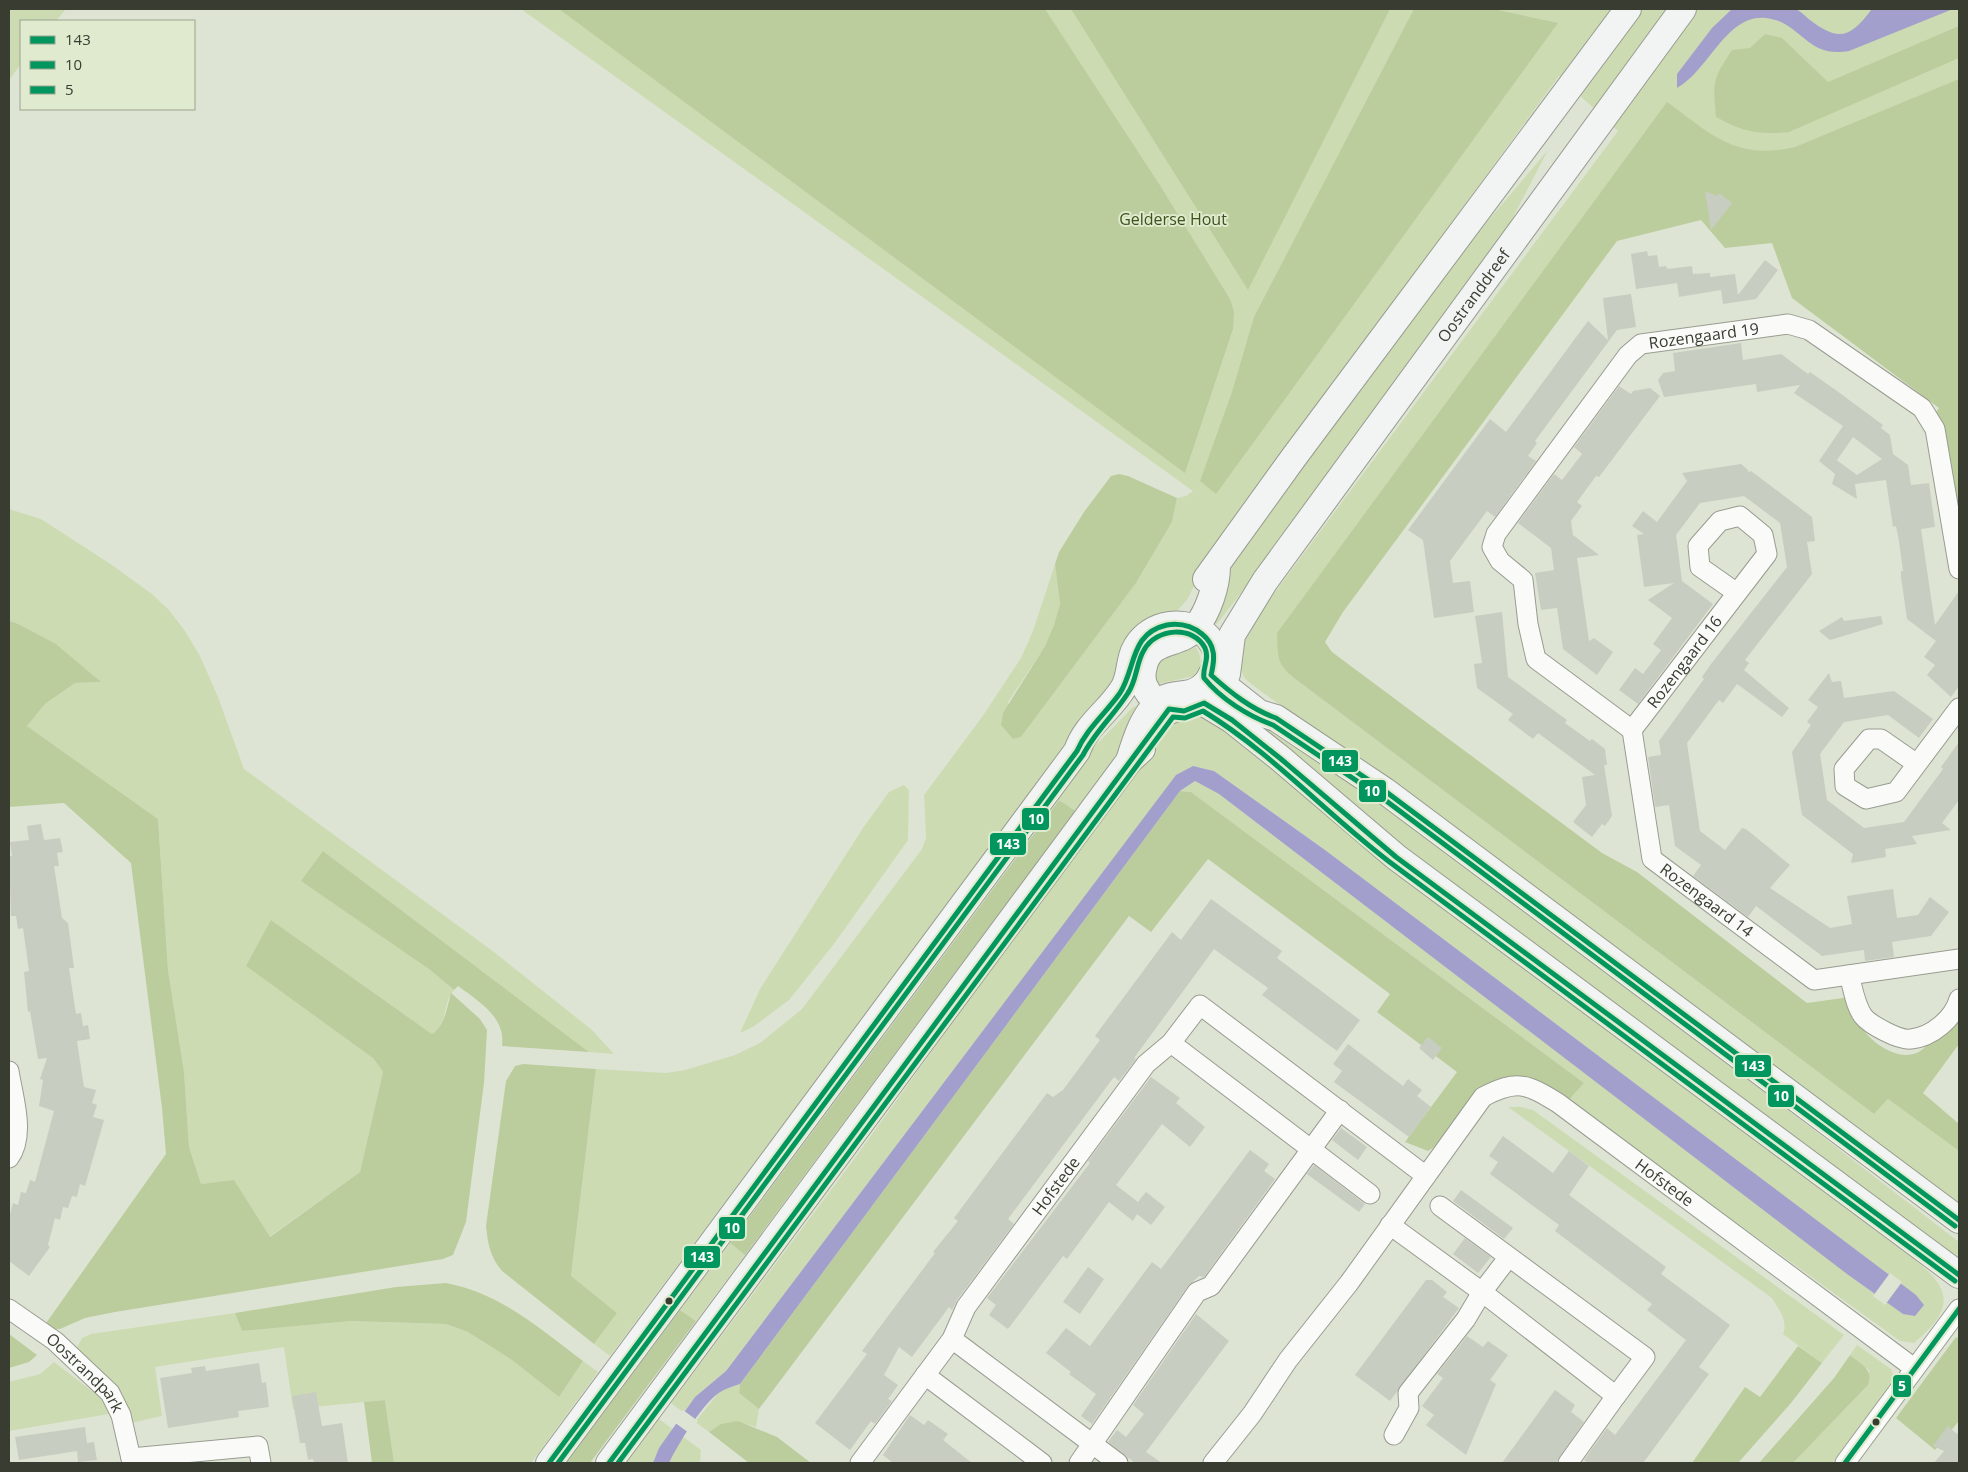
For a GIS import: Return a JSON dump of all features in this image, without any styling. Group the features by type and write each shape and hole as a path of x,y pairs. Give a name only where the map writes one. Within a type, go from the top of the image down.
{"main road":[{"path":"1150,694 1184,711 1204,703 1220,678 1217,659 1192,610 1207,577 1217,566 1294,456 1628,9"},
{"name":"Oostranddreef","path":"1205,635 1265,581 1682,9"},
{"path":"609,1463 1129,761 1150,694 1135,649 1148,634 1166,625 1205,635"},
{"path":"549,1463 1077,751 1091,743 1123,709 1150,694 1173,695 1193,693 1220,678"},
{"path":"1220,678 1266,703 1276,718 1392,797 1959,1220"},
{"path":"1204,703 1232,720 1410,868 1959,1275"}],"street":[{"name":"Rozengaard 19","path":"1632,730 1536,659 1528,624 1523,580 1500,562 1492,547 1496,534 1628,355 1641,344 1788,324 1809,330 1922,408 1935,429 1958,568"},
{"name":"Rozengaard 16","path":"1632,730 1736,593"},
{"path":"1917,764 1959,708"},
{"name":"Rozengaard 14","path":"1632,730 1652,859 1814,980 1959,964"},
{"path":"1849,975 1863,1016 1884,1031 1910,1040 1932,1033 1957,1009 1959,999"},
{"name":"Hofstede","path":"860,1463 952,1339 966,1307 1146,1064 1171,1042 1200,1004 1426,1176"},
{"path":"1171,1042 1370,1194"},
{"path":"9,1071 18,1134 15,1150 9,1158"},
{"name":"Hofstede","path":"1213,1463 1252,1414 1288,1360 1348,1283 1483,1097 1500,1088 1518,1084 1538,1091 1558,1102 1914,1368"},
{"path":"1078,1463 1197,1292 1211,1286 1340,1110"},
{"path":"1440,1206 1508,1258 1645,1357 1568,1463"},
{"path":"1390,1225 1482,1292 1616,1396"},
{"path":"1394,1434 1409,1408 1408,1393 1466,1319 1482,1292 1508,1258"},
{"name":"Oostrandpark","path":"9,1309 55,1341 110,1393 121,1415 131,1461 258,1446 261,1463"},
{"path":"1845,1463 1959,1309"},
{"path":"952,1339 1118,1463"},
{"path":"925,1375 1042,1463"}],"green space":[{"path":"9,9 66,9 57,20 20,20 20,65 9,80"},
{"name":"Gelderse Hout","path":"521,9 1959,9 1959,392 1809,266 1654,164 1294,678 1874,1114 1888,1099 1959,1151 1959,1206 1258,689 1243,675 1240,660 1243,644 1258,615 1618,131 1559,76 1213,548 1187,600 1118,677 1078,728 610,1356 594,1344 617,1313 571,1277 596,1069 666,1073 685,1070 735,1055 760,1043 802,1009 922,849 926,838 924,795 982,717 1021,658 1033,631 1055,564 1060,604 1045,646 1008,702 1013,739 1021,737 1136,583 1172,522 1177,498 1186,496 1193,491"},
{"path":"559,9 1045,9 1161,187 1230,299 1234,312 1233,329 1185,473"},
{"path":"1071,9 1390,9 1248,290"},
{"path":"1414,9 1493,9 1558,23 1216,494 1200,481 1232,392 1254,317"},
{"path":"1959,26 1959,58 1789,132 1760,133 1743,129 1716,117 1714,88 1717,75 1725,60 1732,50 1750,48 1765,34 1782,38 1828,82"},
{"path":"1959,79 1959,510 1944,443 1927,424 1939,408 1792,298 1772,243 1725,248 1701,220 1617,241 1343,612 1325,642 1332,652 1602,853 1637,872 1807,1003 1850,997 1859,1023 1864,1031 1870,1038 1887,1050 1906,1055 1915,1054 1923,1049 1938,1033 1959,1003 1959,1044 1923,1093 1959,1124 1959,1151 1888,1099 1874,1114 1294,678 1284,668 1279,658 1277,633 1667,102 1697,125 1725,142 1756,150 1774,150 1795,147"},
{"path":"1548,150 1508,227 1304,511 1217,624 1208,621 1233,559 1453,262"},
{"path":"1119,474 1128,476 1177,498 1172,522 1136,583 1021,737 1013,739 1001,725 1003,713 1045,646 1054,625 1060,604 1055,564 1059,552 1084,512 1111,476"},
{"path":"9,509 41,519 112,565 152,594 169,610 185,631 200,656 218,697 244,769 494,952 592,1030 614,1054 589,1052 323,851 429,969 454,990 450,995 441,1025 432,1034 271,920 383,1072 360,1172 269,1237 234,1181 201,1184 189,1147 184,1072 168,970 158,819 27,726 45,704 75,683 100,682 16,623 9,621"},
{"path":"9,621 56,644 101,682 75,683 45,704 27,726 158,819 168,970 184,1072 189,1147 201,1184 234,1180 270,1237 360,1172 383,1072 373,1058 246,966 271,920 432,1034 443,1021 451,993 480,1019 487,1030 484,1083 466,1222 453,1255 443,1259 115,1312 85,1318 60,1329 50,1329 44,1326 166,1154 162,1108 131,863 64,803 9,807"},
{"path":"1196,647 1201,662 1194,676 1158,684 1155,674 1156,667 1160,661 1173,654"},
{"path":"1226,700 1377,800 1652,1005 1959,1242 1959,1256 1953,1257 1361,818"},
{"path":"1138,706 1114,766 1078,814 1055,797 1096,745 1133,707"},
{"path":"1209,717 1912,1257 1935,1279 1942,1290 1944,1301 1940,1314 1931,1327 1914,1343 1900,1341 1568,1101 1584,1083 1191,792 1180,791 1195,781 1219,794 1873,1293 1888,1274 1325,850 1214,771 1193,766 1176,776 726,1371 695,1397 684,1413 671,1403 852,1162 1138,766 1155,738 1167,725 1185,718"},
{"path":"904,785 909,790 908,840 834,944 789,1000 753,1027 740,1033 760,989 863,828 889,792"},
{"path":"1180,791 1191,792 1584,1083 1568,1101 1543,1085 1470,1103 1433,1148 1428,1151 1405,1142 1457,1072 1377,1012 1390,994 1208,859 1151,932 1129,916 759,1409 739,1393 740,1384"},
{"path":"1059,800 1075,811 745,1255 730,1243"},
{"path":"323,851 589,1052 502,1046 500,1026 482,1004 458,986 454,990 429,969 301,881"},
{"path":"523,1064 596,1069 571,1276 617,1313 594,1344 502,1271 492,1255 489,1244 486,1226 506,1081 515,1066"},
{"path":"1508,1107 1521,1107 1533,1110 1844,1335 1822,1363 1783,1334 1784,1320 1772,1298"},
{"path":"730,1243 745,1255 696,1321 680,1310"},
{"path":"446,1283 485,1295 502,1304 535,1325 583,1361 559,1397 512,1360 468,1332 446,1324 351,1321 242,1331 235,1313 396,1287"},
{"path":"680,1310 696,1321 590,1463 566,1463"},
{"path":"235,1313 242,1331 351,1321 446,1324 468,1332 512,1360 559,1397 583,1361 598,1372 531,1463 394,1463 385,1400 293,1409 284,1347 155,1367 162,1416 131,1423 122,1392 74,1353 82,1338 91,1334"},
{"path":"9,1334 37,1355 29,1362 9,1368"},
{"path":"1956,1337 1959,1339 1959,1421 1935,1450 1896,1418"},
{"path":"1857,1345 1891,1369 1893,1375 1891,1383 1832,1463 1793,1463 1868,1385 1869,1370 1850,1355"},
{"path":"1798,1346 1822,1363 1791,1403 1738,1463 1692,1463 1745,1387 1760,1397"},
{"path":"1850,1355 1868,1371 1868,1385 1793,1463 1759,1463 1834,1378"},
{"path":"54,1362 100,1397 109,1414 9,1431 9,1382 40,1374"},
{"path":"740,1384 739,1393 759,1409 756,1427 731,1423 709,1432 695,1422 720,1391"},
{"path":"385,1400 394,1463 372,1463 364,1402"},
{"path":"659,1419 701,1450 700,1463 626,1463"},
{"path":"738,1421 777,1437 811,1463 749,1463 709,1432 721,1424"}],"shaded area":[{"path":"1772,7 1794,9 1829,32 1844,34 1857,26 1872,9 1953,9 1849,51 1837,52 1819,48 1781,22 1763,18 1748,20 1723,39 1690,79 1677,88 1677,74 1712,28 1732,9"},
{"path":"1193,766 1214,771 1325,850 1916,1295 1924,1305 1915,1316 1903,1314 1847,1274 1219,794 1195,781 1180,791 740,1384 722,1391 708,1403 685,1435 669,1463 653,1463 659,1448 695,1397 726,1371 1176,775"}],"pier":[{"path":"1890,1273 1902,1282 1885,1305 1873,1296"},
{"path":"683,1410 698,1421 689,1433 674,1422"}],"building":[{"path":"1705,191 1717,196 1719,193 1732,203 1711,230"},
{"path":"1647,251 1648,256 1657,255 1659,267 1666,266 1667,269 1692,266 1693,274 1710,273 1710,277 1735,274 1738,295 1765,260 1778,270 1756,299 1723,304 1721,290 1679,297 1677,283 1636,289 1631,254"},
{"path":"1631,294 1636,327 1617,330 1535,441 1537,443 1528,456 1536,461 1495,517 1487,511 1450,561 1453,583 1470,581 1474,612 1434,618 1423,540 1408,530 1490,419 1506,432 1588,321 1608,340 1603,298"},
{"path":"1741,343 1743,360 1781,354 1808,374 1810,372 1883,425 1881,428 1890,435 1893,454 1908,465 1911,485 1929,483 1935,527 1921,529 1935,625 1959,591 1959,686 1951,697 1927,675 1935,665 1924,657 1936,641 1907,619 1901,577 1901,571 1903,571 1899,541 1896,526 1893,527 1886,480 1855,484 1857,499 1832,484 1835,474 1819,461 1843,426 1794,393 1800,385 1757,392 1756,384 1664,397 1658,380 1663,373 1675,371 1673,353","holes":["1853,437 1882,459 1857,475 1835,459 1837,460"]},
{"path":"1619,386 1631,394 1633,391 1650,388 1660,396 1599,477 1596,476 1577,502 1582,506 1571,521 1573,535 1599,555 1577,558 1589,641 1594,638 1613,652 1597,675 1563,649 1557,608 1541,610 1535,573 1554,570 1551,548 1518,523 1554,474 1562,480 1582,454 1574,447"},
{"path":"1741,464 1748,472 1751,471 1812,517 1815,541 1807,542 1812,574 1745,660 1749,663 1744,670 1789,708 1782,717 1737,684 1723,703 1719,700 1687,743 1700,831 1725,850 1742,828 1746,829 1790,865 1770,888 1830,928 1852,924 1847,896 1893,889 1897,918 1918,915 1930,897 1949,912 1931,936 1892,942 1894,957 1865,961 1864,950 1822,956 1756,906 1748,917 1693,876 1701,865 1675,846 1669,805 1655,807 1648,757 1661,755 1659,741 1704,679 1702,677 1711,664 1787,567 1780,523 1744,496 1700,503 1676,535 1682,581 1713,604 1638,704 1619,690 1635,668 1643,674 1661,650 1653,644 1672,618 1648,600 1674,583 1644,587 1637,535 1644,534 1632,526 1643,511 1657,522 1687,481 1682,473"},
{"path":"1502,612 1508,677 1567,720 1565,723 1605,749 1607,765 1604,765 1612,816 1605,826 1602,824 1592,837 1573,822 1586,805 1582,777 1595,775 1538,733 1533,739 1508,720 1513,714 1477,688 1474,664 1482,663 1475,616"},
{"path":"1881,616 1883,624 1830,640 1819,631 1842,617 1844,621"},
{"path":"1829,673 1832,682 1841,681 1844,698 1894,691 1933,719 1919,738 1888,715 1844,722 1820,754 1827,800 1864,828 1904,822 1943,769 1941,767 1959,742 1959,800 1942,823 1951,830 1912,836 1917,844 1885,849 1886,857 1851,863 1853,854 1802,815 1792,752 1811,725 1807,722 1818,707 1808,700"},
{"path":"41,824 44,840 60,838 63,852 57,853 59,866 54,866 62,918 68,923 74,968 69,968 76,1014 81,1013 83,1026 88,1025 90,1039 77,1041 84,1087 96,1090 92,1103 97,1105 93,1117 104,1120 85,1186 80,1184 77,1197 72,1196 68,1208 63,1207 60,1220 55,1218 48,1245 50,1247 29,1276 9,1261 9,1218 13,1203 18,1205 21,1192 26,1193 30,1180 35,1182 54,1111 39,1106 43,1080 40,1079 47,1058 38,1059 30,1011 28,1012 24,972 29,971 23,928 18,929 16,916 11,916 9,856 12,856 10,842 29,840 27,826"},
{"path":"1211,899 1282,951 1277,958 1360,1020 1337,1051 1262,995 1268,988 1214,949 1134,1058 1136,1059 1119,1081 1114,1077 1008,1219 1014,1224 957,1300 952,1310 949,1307 912,1357 899,1347 884,1375 898,1385 888,1399 892,1401 875,1424 871,1421 850,1450 815,1423 867,1354 862,1351 935,1253 933,1252 958,1221 954,1218 1047,1093 1053,1097 1063,1090 1100,1040 1095,1036 1172,932 1181,940"},
{"path":"1428,1037 1442,1048 1433,1060 1419,1048"},
{"path":"1348,1044 1403,1086 1408,1079 1422,1090 1417,1096 1431,1107 1409,1137 1334,1082 1342,1071 1333,1064"},
{"path":"1151,1077 1180,1098 1176,1103 1205,1127 1190,1147 1162,1124 1116,1185 1138,1202 1146,1192 1165,1207 1151,1225 1137,1214 1133,1221 1109,1202 1067,1259 1063,1256 1008,1329 989,1315 996,1305 987,1298 1090,1163 1088,1161"},
{"path":"1341,1128 1367,1147 1358,1160 1332,1140"},
{"path":"1503,1136 1553,1173 1569,1151 1589,1166 1569,1195 1666,1267 1661,1274 1730,1325 1699,1367 1709,1374 1643,1463 1588,1463 1584,1460 1607,1428 1615,1435 1686,1340 1647,1310 1652,1304 1555,1231 1559,1225 1490,1174 1498,1162 1489,1156"},
{"path":"1250,1150 1269,1164 1264,1171 1275,1179 1204,1277 1199,1276 1188,1286 1092,1424 1081,1416 1096,1394 1069,1374 1071,1372 1046,1353 1066,1328 1090,1346 1152,1262 1161,1269"},
{"path":"1314,1165 1365,1204 1359,1212 1307,1174"},
{"path":"1461,1190 1513,1228 1504,1239 1453,1201"},
{"path":"1465,1238 1491,1257 1478,1273 1453,1254"},
{"path":"1088,1267 1104,1279 1080,1314 1063,1302"},
{"path":"1426,1280 1432,1280 1447,1292 1443,1297 1459,1308 1390,1401 1355,1375"},
{"path":"1196,1314 1229,1341 1146,1452 1162,1463 1135,1463 1108,1442 1117,1430 1126,1437 1144,1414 1133,1405"},
{"path":"1467,1336 1483,1347 1488,1341 1508,1355 1490,1380 1496,1384 1466,1455 1426,1425 1434,1415 1422,1406 1443,1378 1437,1374"},
{"path":"259,1363 262,1383 266,1382 269,1407 238,1411 239,1417 168,1428 160,1378 192,1373 191,1368 205,1366 206,1371"},
{"path":"1555,1390 1575,1405 1571,1412 1584,1422 1557,1461 1555,1463 1502,1463"},
{"path":"316,1392 322,1426 342,1423 348,1463 314,1463 313,1459 308,1460 305,1443 300,1443 292,1396"},
{"path":"910,1415 924,1425 928,1420 948,1434 943,1440 972,1463 893,1463 883,1455"},
{"path":"1948,1426 1957,1434 1959,1430 1959,1463 1934,1463 1944,1451 1933,1446"},
{"path":"85,1427 87,1443 94,1442 97,1460 78,1462 77,1451 19,1460 15,1437"}],"transit line":[{"name":"143","path":"549,1463 1077,751 1091,728 1115,700 1125,683 1140,643 1146,635 1155,629 1172,624 1190,627 1207,638 1213,653 1211,675 1234,694 1258,710 1276,718 1385,791 1959,1220"},
{"name":"10","path":"558,1463 1123,701 1131,688 1144,650 1157,637 1174,632 1192,636 1205,648 1204,678 1227,700 1254,717 1273,725 1381,797 1955,1226"},
{"name":"143","path":"609,1463 1169,709 1184,711 1204,703 1232,720 1281,759 1396,857 1959,1275"},
{"name":"10","path":"618,1463 1173,717 1185,718 1203,711 1254,746 1395,866 1955,1281"},
{"name":"5","path":"1845,1463 1959,1309"}]}
